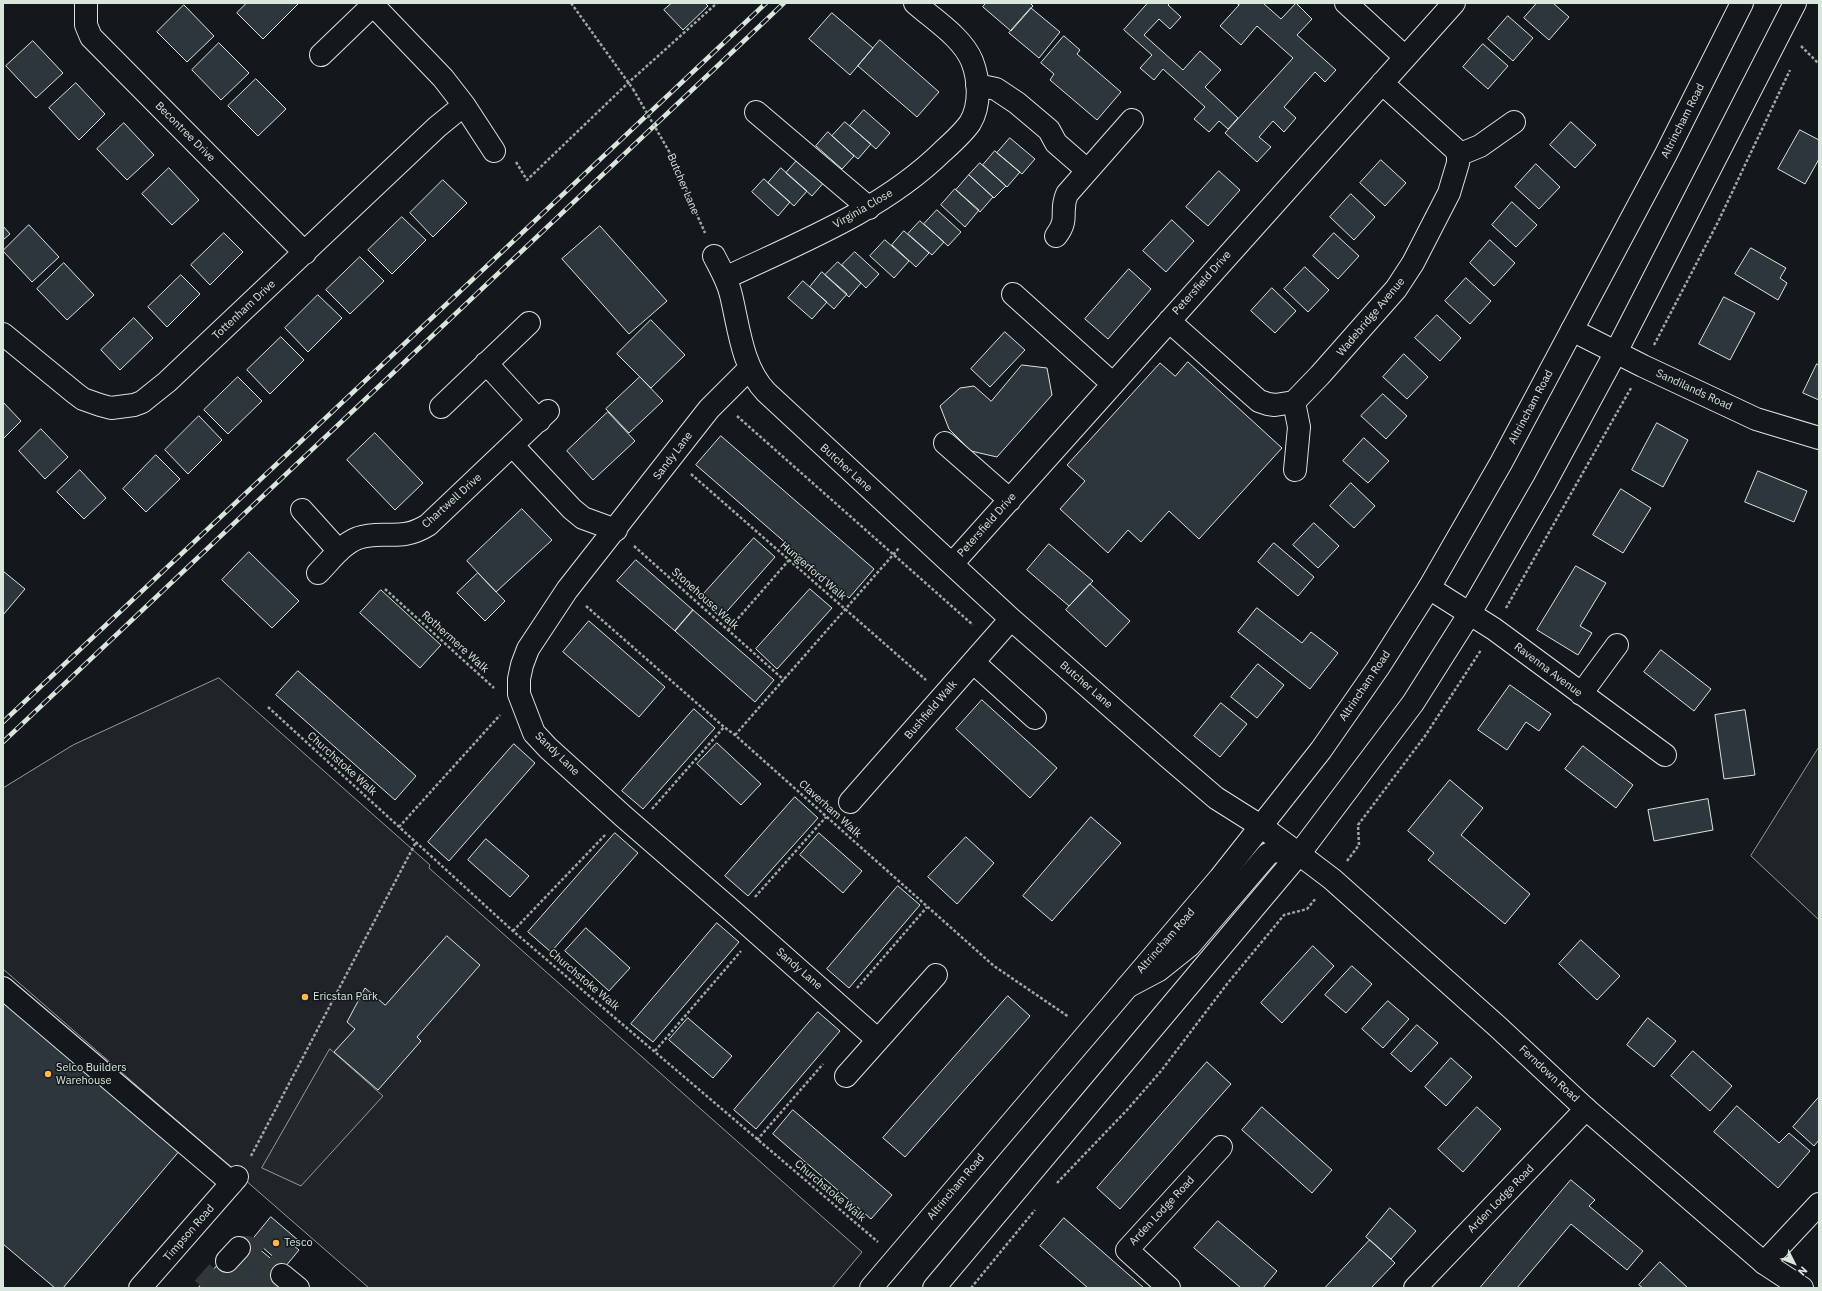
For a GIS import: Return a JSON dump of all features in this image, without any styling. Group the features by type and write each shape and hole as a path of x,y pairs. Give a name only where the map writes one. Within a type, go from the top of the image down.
{"main road":[{"name":"Becontree Drive","path":"86,3 86,25 91,37 304,253"},
{"name":"Virginia Close","path":"725,278 869,208 927,167 961,134 970,122 975,110 978,85 971,60 958,40 915,3"},
{"path":"1346,3 1406,57"},
{"name":"Petersfield Drive","path":"952,564 1454,3"},
{"name":"Altrincham Road","path":"871,1288 1262,827 1321,750 1378,668 1429,588 1501,463 1666,154 1742,3"},
{"path":"934,1288 1300,854 1413,703 1470,613 1544,485 1616,352 1795,3"},
{"path":"321,55 374,4 439,73 464,105 494,151"},
{"path":"1382,83 1448,141 1458,155 1480,146 1514,122"},
{"path":"978,85 996,89 1005,94 1048,130 1056,143 1087,170"},
{"name":"Tottenham Drive","path":"3,334 83,399 111,408 134,405 142,402 167,382 437,127 464,105"},
{"path":"756,112 869,208"},
{"path":"1056,236 1064,222 1063,204 1066,194 1132,120"},
{"name":"Wadebridge Avenue","path":"1294,402 1330,364 1404,278 1449,193 1456,176 1458,155"},
{"name":"Butcher Lane","path":"714,256 731,294 740,337 750,368 758,384 782,408 1012,619 1216,798 1262,827 1300,854"},
{"path":"1013,294 1113,384"},
{"path":"1169,321 1260,401 1275,405 1294,402 1300,427 1295,470"},
{"path":"441,407 529,323"},
{"name":"Sandilands Road","path":"1572,330 1756,419 1819,438"},
{"name":"Chartwell Drive","path":"318,573 350,542 371,535 406,536 416,532 438,517 543,416 486,363"},
{"name":"Sandy Lane","path":"750,368 718,399 568,590 528,649 519,679 519,694 534,733 537,737 629,822 878,1040"},
{"path":"945,443 1010,500"},
{"path":"512,445 572,509 583,518 616,530"},
{"path":"308,517 339,551"},
{"name":"Ravenna Avenue","path":"1429,588 1470,613 1665,755"},
{"name":"Bushfield Walk","path":"850,802 1012,619"},
{"path":"1581,694 1617,645"},
{"path":"973,662 1035,718"},
{"path":"1126,988 1159,970 1176,958 1189,946 1268,854 1275,851 1300,854"},
{"name":"Ferndown Road","path":"1300,854 1332,879 1419,956 1586,1109 1764,1263 1802,1288"},
{"path":"846,1076 936,975"},
{"path":"3,988 234,1180"},
{"name":"Arden Lodge Road","path":"1415,1288 1586,1109"},
{"name":"Arden Lodge Road","path":"1169,1288 1127,1250 1221,1147"},
{"name":"Timpson Road","path":"140,1288 234,1180"},
{"path":"1764,1263 1819,1204"}],"path":[{"name":"Butcher Lane","path":"571,3 633,89 670,153 714,256"},
{"path":"494,151 510,153 527,180 628,83 717,3"},
{"path":"1797,52 1802,39"},
{"path":"1800,45 1819,64"},
{"path":"1650,352 1718,222 1792,66"},
{"path":"1505,610 1634,382"},
{"path":"718,399 991,642"},
{"name":"Hungerford Walk","path":"672,457 944,695"},
{"name":"Stonehouse Walk","path":"616,530 784,680"},
{"path":"735,735 915,530"},
{"path":"728,630 789,560"},
{"name":"Rothermere Walk","path":"385,589 498,692 519,694"},
{"name":"Claverham Walk","path":"568,590 735,735 994,966 1089,1030"},
{"path":"1346,862 1359,845 1358,825 1425,736 1484,646"},
{"path":"399,827 519,694"},
{"name":"Churchstoke Walk","path":"268,707 514,931 897,1258"},
{"path":"514,931 629,822 724,727"},
{"path":"738,916 826,817"},
{"path":"234,1180 250,1158 416,842"},
{"path":"1056,1184 1127,1110 1161,1071 1227,984 1284,915 1307,909 1319,894"},
{"path":"840,1006 927,907"},
{"path":"655,1051 757,933"},
{"path":"757,1140 823,1064"},
{"path":"971,1288 1038,1206"}],"shaded area":[{"name":"Ericstan Park","path":"219,678 430,865 429,868 862,1252 832,1288 369,1288 3,969 3,788 73,745"},
{"path":"1819,747 1819,920 1751,856"},
{"path":"330,1049 383,1096 301,1186 262,1168"}],"building":[{"path":"247,3 299,3 263,39 237,13"},
{"path":"672,3 705,3 708,6 683,30 664,10"},
{"path":"986,3 1030,3 1033,6 1011,31 983,7"},
{"path":"1148,3 1170,3 1168,5 1181,17 1170,29 1159,19 1144,35 1183,70 1200,51 1221,70 1205,87 1238,118 1228,129 1219,121 1209,132 1194,119 1205,107 1163,69 1154,80 1140,68 1152,55 1124,30"},
{"path":"1236,3 1263,3 1281,19 1296,3 1312,19 1297,35 1336,70 1325,82 1315,72 1284,107 1296,118 1284,132 1273,121 1259,137 1271,147 1257,162 1225,133 1293,58 1257,26 1241,45 1220,26 1239,5"},
{"path":"1537,3 1553,3 1569,17 1549,40 1524,18"},
{"path":"184,5 214,36 187,62 157,32"},
{"path":"1031,8 1060,32 1039,58 1009,33"},
{"path":"832,13 873,48 850,75 809,39"},
{"path":"1508,16 1533,38 1513,61 1488,39"},
{"path":"1064,36 1080,50 1077,54 1121,92 1097,120 1050,80 1054,74 1041,63"},
{"path":"880,40 939,92 917,117 858,66"},
{"path":"33,41 63,73 36,98 6,66"},
{"path":"219,43 249,73 221,100 192,70"},
{"path":"1483,44 1508,66 1488,89 1463,67"},
{"path":"256,79 286,109 258,136 228,106"},
{"path":"76,83 105,114 79,140 49,108"},
{"path":"864,110 890,133 876,149 850,126"},
{"path":"845,122 871,144 858,159 832,136"},
{"path":"1571,122 1596,145 1575,168 1550,145"},
{"path":"124,123 154,155 127,180 97,149"},
{"path":"1800,130 1819,140 1819,159 1805,184 1778,169"},
{"path":"828,132 854,156 842,169 816,146"},
{"path":"1010,138 1035,159 1022,174 997,153"},
{"path":"995,151 1020,172 1007,187 983,165"},
{"path":"800,157 826,180 812,196 786,173"},
{"path":"1381,160 1406,183 1385,206 1360,183"},
{"path":"980,163 1006,186 994,198 969,175"},
{"path":"1536,164 1560,187 1539,209 1515,187"},
{"path":"169,168 199,200 172,225 142,194"},
{"path":"781,168 807,191 794,206 768,183"},
{"path":"1219,171 1240,190 1208,226 1186,207"},
{"path":"969,175 993,197 980,212 956,190"},
{"path":"764,179 790,202 778,216 752,192"},
{"path":"443,180 467,203 433,237 410,213"},
{"path":"955,189 979,210 965,227 941,205"},
{"path":"1351,194 1375,217 1354,240 1330,217"},
{"path":"1512,202 1537,225 1516,247 1492,225"},
{"path":"937,210 961,232 948,246 924,224"},
{"path":"402,217 426,240 392,274 368,250"},
{"path":"1172,220 1194,241 1166,272 1143,251"},
{"path":"920,221 944,242 932,255 908,234"},
{"path":"29,225 59,257 32,282 3,251"},
{"path":"3,226 10,234 3,240"},
{"path":"600,226 667,301 629,334 562,259"},
{"path":"904,231 929,253 916,267 892,245"},
{"path":"224,233 243,252 210,285 191,265"},
{"path":"1334,233 1359,256 1338,279 1313,256"},
{"path":"885,240 909,261 894,278 870,256"},
{"path":"1490,240 1515,263 1494,286 1470,263"},
{"path":"1751,248 1786,268 1780,278 1787,283 1778,300 1735,274"},
{"path":"855,252 879,274 866,288 842,265"},
{"path":"360,257 384,281 350,314 326,290"},
{"path":"838,262 861,283 849,297 825,275"},
{"path":"64,263 94,295 67,320 37,289"},
{"path":"1305,267 1329,290 1308,312 1284,289"},
{"path":"1129,269 1151,289 1108,339 1085,319"},
{"path":"822,272 847,294 834,309 810,287"},
{"path":"181,275 200,294 167,327 148,307"},
{"path":"1466,278 1491,301 1470,324 1445,301"},
{"path":"803,281 827,302 812,319 788,298"},
{"path":"1272,288 1296,311 1275,333 1251,311"},
{"path":"318,295 342,318 308,352 285,328"},
{"path":"1724,297 1755,313 1730,360 1699,344"},
{"path":"1437,315 1461,338 1440,361 1415,338"},
{"path":"134,318 153,338 120,370 101,350"},
{"path":"651,320 685,355 651,388 617,354"},
{"path":"1005,332 1025,350 990,387 971,369"},
{"path":"281,337 304,360 270,394 247,370"},
{"path":"1404,354 1428,377 1407,399 1383,377"},
{"path":"1188,362 1282,448 1199,539 1169,511 1141,542 1128,530 1108,553 1060,509 1085,481 1067,465 1160,363 1175,376"},
{"path":"1817,364 1819,365 1819,400 1803,393"},
{"path":"1022,365 1047,368 1052,395 997,457 971,451 949,429 940,406 960,388 974,386 991,401"},
{"path":"238,377 262,401 228,434 204,410"},
{"path":"640,377 663,401 629,433 606,409"},
{"path":"1383,394 1407,416 1386,439 1361,416"},
{"path":"3,402 21,421 3,439"},
{"path":"608,412 635,441 593,480 567,451"},
{"path":"199,416 222,440 188,474 165,450"},
{"path":"1657,423 1688,440 1663,487 1632,470"},
{"path":"41,429 68,457 45,479 19,451"},
{"path":"375,433 423,483 395,510 347,460"},
{"path":"721,436 874,569 849,598 696,465"},
{"path":"1364,438 1389,461 1368,483 1343,461"},
{"path":"156,455 180,479 146,512 123,489"},
{"path":"80,470 106,498 84,519 57,492"},
{"path":"1758,471 1807,491 1794,522 1745,502"},
{"path":"1351,483 1375,506 1354,528 1330,506"},
{"path":"1621,489 1651,508 1623,553 1593,535"},
{"path":"522,509 552,540 496,592 467,561"},
{"path":"1314,523 1339,546 1318,568 1293,545"},
{"path":"754,538 775,557 721,618 700,598"},
{"path":"1274,543 1314,577 1298,596 1258,562"},
{"path":"1049,544 1093,581 1069,606 1027,570"},
{"path":"249,552 299,601 272,628 222,580"},
{"path":"636,560 693,610 675,631 617,581"},
{"path":"1576,566 1606,583 1580,626 1592,633 1578,655 1537,630"},
{"path":"3,571 25,589 3,615"},
{"path":"478,573 505,601 485,621 457,593"},
{"path":"1090,584 1130,621 1106,647 1066,610"},
{"path":"810,589 832,608 777,669 756,649"},
{"path":"381,590 441,645 420,668 360,613"},
{"path":"1257,608 1302,643 1311,632 1338,653 1310,689 1238,632"},
{"path":"693,610 774,680 755,702 675,631"},
{"path":"589,621 665,687 639,717 563,652"},
{"path":"1661,650 1711,689 1694,711 1644,672"},
{"path":"1258,664 1284,685 1257,718 1231,697"},
{"path":"298,671 416,776 395,800 276,695"},
{"path":"1510,685 1551,714 1539,731 1526,722 1507,750 1478,730"},
{"path":"982,700 1057,768 1030,798 956,729"},
{"path":"1221,703 1247,724 1220,757 1194,736"},
{"path":"694,709 715,728 643,809 622,791"},
{"path":"1745,710 1755,775 1724,779 1715,715"},
{"path":"717,743 761,784 741,805 697,764"},
{"path":"514,744 535,763 449,861 428,842"},
{"path":"1583,746 1633,785 1616,808 1565,769"},
{"path":"1450,780 1483,808 1461,835 1530,894 1505,924 1428,860 1434,853 1408,831"},
{"path":"795,797 818,818 748,896 725,876"},
{"path":"1708,799 1713,830 1654,841 1648,810"},
{"path":"1091,817 1121,843 1052,921 1023,896"},
{"path":"615,833 638,853 551,952 528,932"},
{"path":"819,833 862,871 843,893 800,855"},
{"path":"966,837 994,863 957,904 928,877"},
{"path":"486,839 529,876 510,897 468,860"},
{"path":"898,886 920,905 849,988 827,969"},
{"path":"717,923 739,942 653,1042 631,1024"},
{"path":"586,928 630,968 609,991 565,951"},
{"path":"447,936 480,965 417,1037 421,1041 378,1090 334,1052 355,1029 347,1022 365,988 385,1005"},
{"path":"1581,940 1620,976 1597,1000 1559,964"},
{"path":"1313,946 1334,966 1282,1023 1261,1003"},
{"path":"1352,966 1372,984 1346,1013 1325,995"},
{"path":"1008,996 1030,1016 905,1157 883,1138"},
{"name":"Selco Builders Warehouse","path":"3,999 181,1149 63,1288 55,1288 3,1244"},
{"path":"1388,1001 1409,1019 1383,1048 1362,1029"},
{"path":"818,1012 840,1031 756,1129 734,1110"},
{"path":"688,1018 732,1056 713,1078 669,1040"},
{"path":"1648,1018 1676,1041 1654,1067 1627,1045"},
{"path":"1417,1025 1438,1043 1411,1072 1391,1054"},
{"path":"1693,1051 1732,1086 1710,1111 1671,1076"},
{"path":"1451,1058 1472,1077 1446,1106 1425,1087"},
{"path":"1207,1062 1231,1084 1120,1209 1097,1188"},
{"path":"1819,1097 1819,1140 1814,1146 1793,1127"},
{"path":"1737,1106 1779,1143 1789,1133 1810,1151 1778,1188 1714,1132"},
{"path":"1262,1107 1332,1170 1312,1193 1242,1130"},
{"path":"1477,1107 1501,1129 1463,1172 1438,1149"},
{"path":"793,1110 892,1195 871,1219 773,1134"},
{"path":"1571,1180 1595,1200 1589,1206 1643,1251 1627,1270 1571,1224 1517,1288 1480,1288"},
{"path":"1390,1208 1416,1231 1391,1259 1366,1237"},
{"name":"Tesco","path":"271,1217 298,1240 293,1245 299,1250 285,1267 253,1239"},
{"path":"1064,1218 1144,1288 1088,1288 1040,1246"},
{"path":"1218,1221 1277,1271 1263,1288 1241,1288 1194,1248"},
{"path":"247,1239 286,1271 271,1288 198,1288 223,1258 228,1263"},
{"path":"1370,1240 1395,1263 1371,1288 1325,1288"},
{"path":"1660,1262 1688,1288 1643,1288 1639,1285"}],"tunnel":[{"path":"239,1248 251,1248 282,1275"},
{"path":"232,1288 260,1256"},
{"path":"203,1288 227,1261"},
{"path":"266,1288 279,1272"}],"railway":[{"path":"3,722 766,3"},
{"path":"3,742 784,3"}],"place":[{"name":"Ericstan Park","path":"305,997"},
{"name":"Selco Builders Warehouse","path":"48,1074"},
{"name":"Tesco","path":"276,1243"}]}
